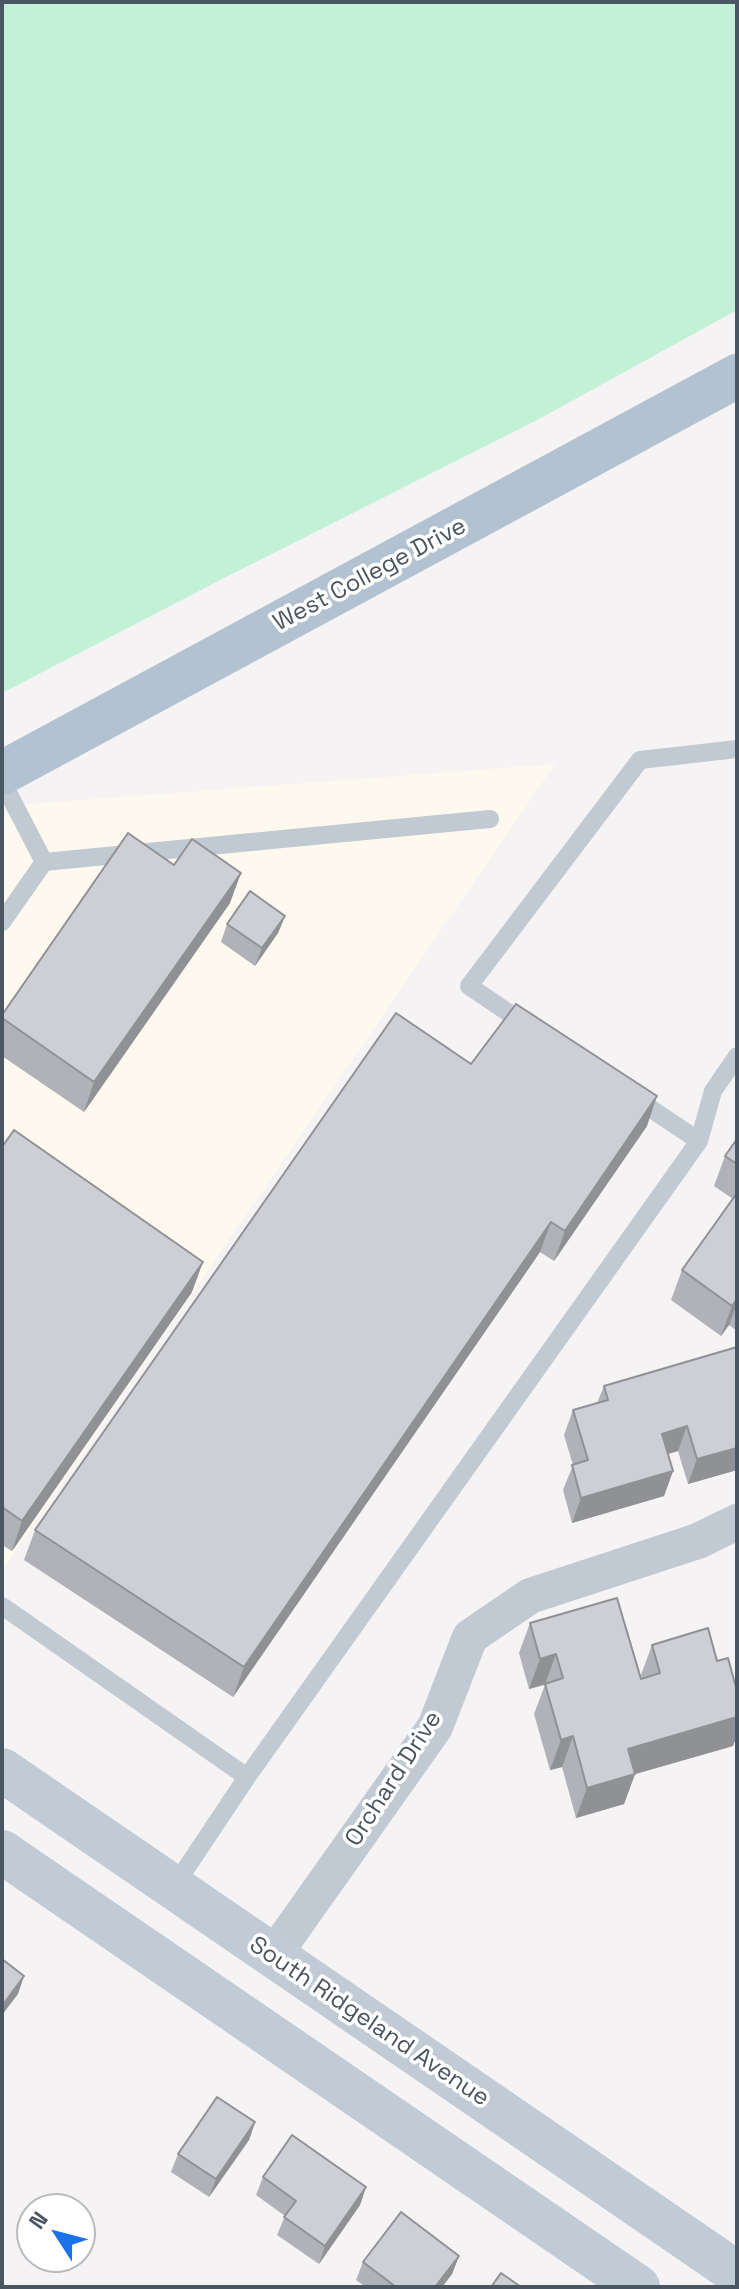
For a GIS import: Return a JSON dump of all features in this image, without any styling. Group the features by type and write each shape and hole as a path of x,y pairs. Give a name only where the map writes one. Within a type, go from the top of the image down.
{"main road":[{"name":"West College Drive","path":"2,773 737,376"},
{"name":"South Ridgeland Avenue","path":"2,1770 737,2273"},
{"path":"2,1852 638,2287"}],"street":[{"name":"Orchard Drive","path":"273,1956 435,1727 470,1637 530,1596 698,1541 737,1522"}],"lane":[{"path":"541,1035 469,986 640,760 737,749"},
{"path":"2,781 44,862"},
{"path":"2,922 44,862 490,819"},
{"path":"173,1888 247,1777 699,1141 713,1091 737,1056"},
{"path":"618,1086 699,1141"},
{"path":"2,1606 247,1777"}],"shaded area":[{"path":"555,764 2,1571 2,818 27,804"}],"green space":[{"path":"2,2 737,2 737,310 539,419 2,693"}],"building":[{"path":"128,833 174,865 192,839 241,873 94,1082 2,1018 2,1015"},
{"path":"250,891 285,916 262,948 227,924"},
{"path":"516,1004 657,1096 565,1231 551,1222 244,1667 35,1530 396,1013 471,1064"},
{"path":"14,1130 203,1262 22,1521 2,1507 2,1147"},
{"path":"737,1139 737,1164 725,1156"},
{"path":"737,1193 737,1299 732,1306 682,1270"},
{"path":"737,1347 737,1448 697,1459 687,1426 662,1434 673,1471 581,1498 572,1465 588,1460 573,1410 608,1400 604,1386"},
{"path":"617,1598 641,1679 660,1673 652,1645 708,1628 717,1661 728,1658 737,1691 737,1717 628,1749 635,1774 587,1788 573,1736 561,1740 545,1684 563,1678 556,1654 540,1659 530,1623"},
{"path":"2,1959 24,1976 2,2006"},
{"path":"217,2097 255,2122 216,2179 178,2154"},
{"path":"292,2135 366,2187 325,2246 284,2217 296,2201 263,2177"},
{"path":"401,2212 459,2256 435,2287 396,2287 363,2262"},
{"path":"501,2273 521,2287 491,2287"}]}
